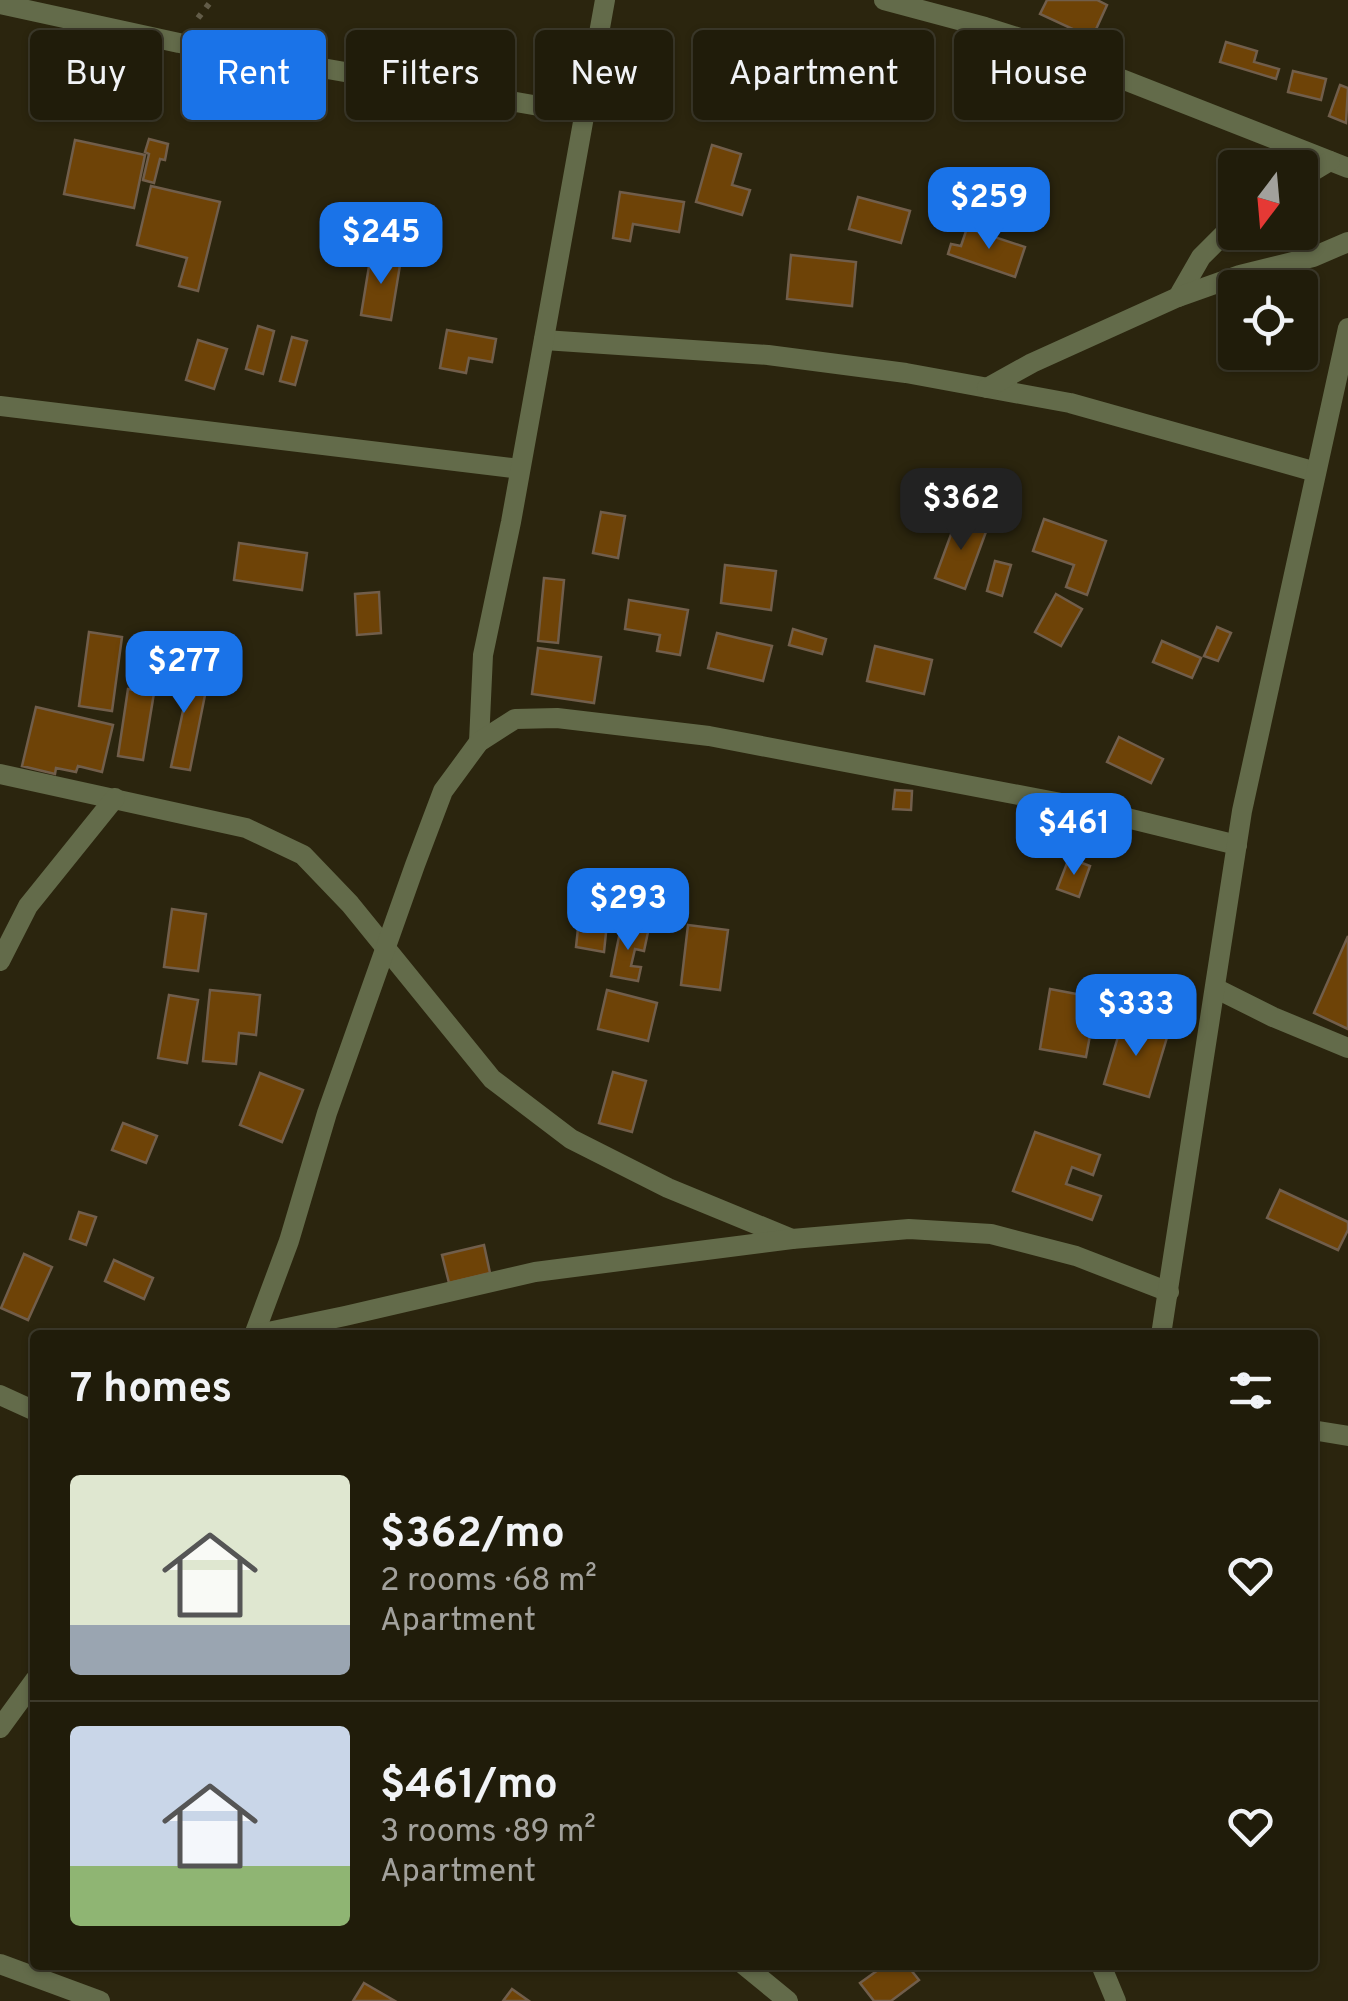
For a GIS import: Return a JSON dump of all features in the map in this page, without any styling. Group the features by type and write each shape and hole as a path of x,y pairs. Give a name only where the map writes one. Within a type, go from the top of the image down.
{"street":[{"path":"600,30 605,0"},
{"path":"884,0 986,26 1051,48 1339,164"},
{"path":"0,4 179,43 535,105"},
{"path":"479,742 483,655 584,120"},
{"path":"1178,298 1201,258 1218,241"},
{"path":"987,388 1032,363 1178,298 1348,242"},
{"path":"1162,1330 1242,811 1348,328"},
{"path":"544,340 768,356 906,373 1070,403 1316,472"},
{"path":"0,406 520,469"},
{"path":"256,1330 289,1241 327,1113 444,790 479,742 515,719 557,718 710,736 1082,807 1237,845"},
{"path":"0,774 246,828 303,855 350,904 492,1079 571,1138 668,1188 792,1239"},
{"path":"0,961 28,906 115,798"},
{"path":"1214,988 1348,1048"},
{"path":"276,1330 535,1272 792,1239 909,1229 991,1234 1076,1256 1169,1292"},
{"path":"0,1395 30,1409"},
{"path":"1318,1431 1348,1436"},
{"path":"0,1728 30,1687"},
{"path":"0,1964 100,2001"},
{"path":"750,1970 788,2001"},
{"path":"1103,1970 1116,2001"}],"building":[{"path":"1047,0 1097,0 1107,5 1096,30 1075,30 1040,14"},
{"path":"1226,42 1257,51 1254,62 1279,69 1276,79 1220,62"},
{"path":"1293,71 1326,79 1321,100 1288,92"},
{"path":"1340,85 1348,88 1346,123 1329,116"},
{"path":"149,139 168,144 154,183 143,180"},
{"path":"75,140 145,155 134,208 64,194"},
{"path":"712,145 741,154 732,185 750,190 742,215 696,202"},
{"path":"151,186 220,202 198,291 179,286 187,258 137,245"},
{"path":"620,192 684,202 679,232 633,224 630,241 613,238"},
{"path":"858,197 910,211 901,243 849,229"},
{"path":"967,228 1025,247 1015,277 948,254 951,244 961,246"},
{"path":"371,254 401,259 391,320 361,315"},
{"path":"791,255 856,262 852,306 787,299"},
{"path":"258,326 274,331 263,374 246,369"},
{"path":"447,330 496,339 492,362 469,358 466,373 440,368"},
{"path":"292,337 307,341 295,385 280,381"},
{"path":"198,340 227,349 214,389 186,380"},
{"path":"601,512 625,516 618,558 593,553"},
{"path":"957,518 987,529 965,589 935,578"},
{"path":"1044,519 1106,541 1087,595 1066,587 1074,565 1033,551"},
{"path":"239,543 307,553 302,590 234,580"},
{"path":"995,561 1011,565 1002,596 987,591"},
{"path":"725,565 776,571 771,610 721,603"},
{"path":"544,578 564,580 558,643 538,641"},
{"path":"379,592 381,633 357,635 355,594"},
{"path":"1056,594 1082,609 1061,646 1035,632"},
{"path":"629,600 688,610 680,655 657,651 660,635 625,629"},
{"path":"1217,627 1231,633 1218,661 1204,656"},
{"path":"793,629 826,639 822,654 789,645"},
{"path":"89,632 122,637 112,711 79,706"},
{"path":"717,633 772,646 763,681 708,668"},
{"path":"1162,641 1201,658 1192,678 1153,662"},
{"path":"875,646 932,660 924,694 867,681"},
{"path":"538,648 601,657 594,703 532,694"},
{"path":"153,674 207,685 190,770 171,767 186,697 150,689"},
{"path":"128,689 154,693 143,760 118,756"},
{"path":"36,707 113,725 102,772 78,766 76,772 56,768 55,774 22,766"},
{"path":"1119,737 1163,759 1151,783 1107,762"},
{"path":"895,790 912,791 911,810 893,809"},
{"path":"1069,858 1090,866 1079,897 1057,889"},
{"path":"172,909 206,914 198,971 164,967"},
{"path":"579,919 607,923 604,952 576,947"},
{"path":"688,925 728,930 720,990 681,985"},
{"path":"621,927 648,932 644,951 635,949 631,966 641,967 638,981 611,976"},
{"path":"1348,936 1348,1029 1314,1013"},
{"path":"1050,989 1119,1002 1113,1034 1091,1030 1086,1057 1040,1049"},
{"path":"210,990 260,995 256,1035 239,1033 236,1064 203,1061"},
{"path":"607,990 657,1003 648,1041 598,1029"},
{"path":"169,995 198,1000 187,1063 158,1058"},
{"path":"1123,1020 1168,1034 1149,1097 1104,1084"},
{"path":"613,1072 646,1081 632,1132 599,1123"},
{"path":"260,1073 303,1090 282,1142 240,1125"},
{"path":"123,1123 157,1136 146,1163 112,1150"},
{"path":"1035,1132 1100,1155 1093,1175 1072,1167 1066,1184 1101,1196 1092,1220 1013,1191"},
{"path":"1280,1190 1348,1222 1338,1250 1267,1218"},
{"path":"79,1212 96,1217 86,1245 70,1239"},
{"path":"484,1245 490,1273 449,1283 442,1255"},
{"path":"24,1254 52,1267 28,1320 1,1308"},
{"path":"114,1260 153,1278 144,1299 105,1281"},
{"path":"878,1970 911,1970 919,1980 891,2001 874,2001 860,1983"},
{"path":"364,1983 395,2001 353,2001"},
{"path":"512,1989 529,2001 503,2001"}]}
